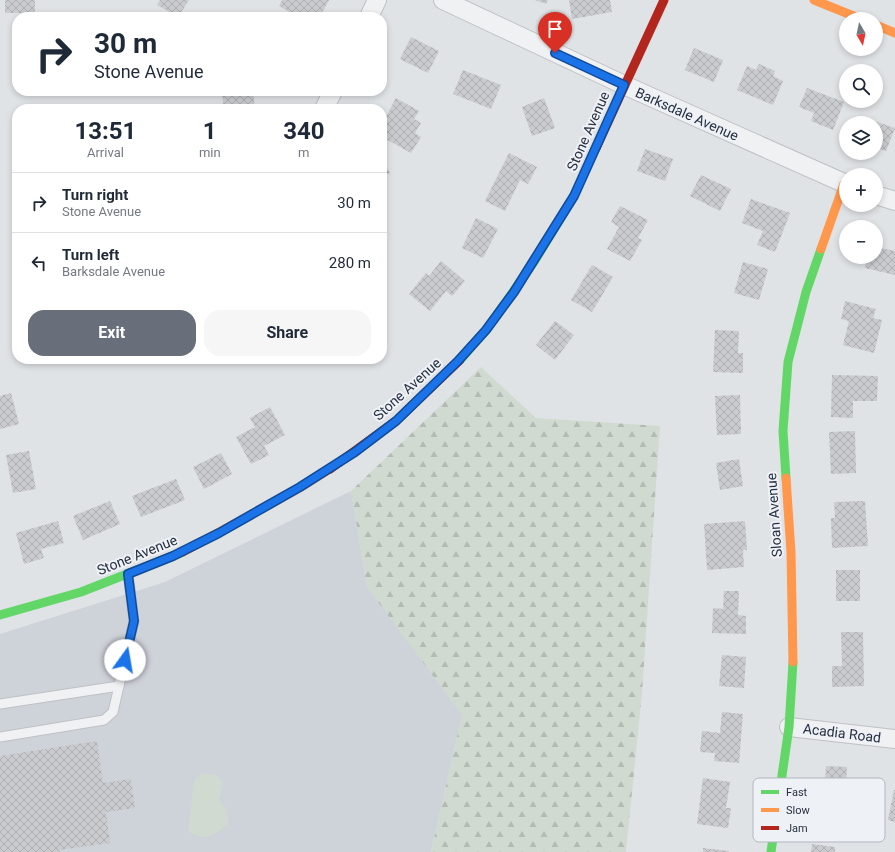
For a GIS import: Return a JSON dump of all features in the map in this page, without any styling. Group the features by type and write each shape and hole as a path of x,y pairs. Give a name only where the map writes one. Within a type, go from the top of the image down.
{"street":[{"path":"371,12 377,0"},
{"name":"Barksdale Avenue","path":"443,0 624,85 839,181"},
{"name":"Stone Avenue","path":"0,614 60,598 173,556 219,533 300,487 355,452 396,421 458,361 486,330 514,292 574,196 664,0"},
{"path":"814,0 844,12"},
{"path":"883,28 895,33"},
{"path":"883,197 895,201"},
{"name":"Sloan Avenue","path":"781,778 788,727 792,677 791,552 783,431 788,362 806,292 839,201"},
{"name":"Acadia Road","path":"788,727 895,739"},
{"name":"Sloan Avenue","path":"771,852 772,842"}],"lane":[{"path":"0,737 104,720 113,712 134,621 128,574"},
{"path":"0,704 119,686"}],"shaded area":[{"path":"351,491 367,587 463,711 431,852 0,852 0,634 165,582"}],"green space":[{"path":"481,367 536,418 660,426 642,693 626,852 431,852 462,715 367,587 351,491"},
{"path":"202,773 217,775 223,782 219,800 227,809 228,824 209,836 199,837 188,831 194,781"}],"building":[{"path":"5,0 35,0 35,12 5,13"},
{"path":"160,0 189,0 181,12 169,12 157,5"},
{"path":"282,0 329,0 323,12 289,12 279,6"},
{"path":"535,0 548,0 546,4"},
{"path":"569,0 610,0 612,12 572,19"},
{"path":"411,37 439,51 428,73 400,59"},
{"path":"694,48 723,60 714,82 685,70"},
{"path":"759,64 775,71 773,76 783,81 773,105 737,90 747,66 756,70"},
{"path":"463,70 501,85 491,109 453,94"},
{"path":"807,88 839,100 839,108 842,108 833,130 811,121 814,113 799,107"},
{"path":"222,96 254,96 254,104 223,104"},
{"path":"396,98 419,111 414,119 421,123 415,133 421,137 411,153 387,140 387,115"},
{"path":"544,98 555,128 532,136 522,107"},
{"path":"883,124 895,128 886,151 883,150"},
{"path":"645,149 673,159 665,181 637,171"},
{"path":"509,153 537,167 528,184 520,180 505,211 485,201"},
{"path":"387,168 390,173 387,174"},
{"path":"701,175 731,189 720,211 690,196"},
{"path":"751,199 790,213 775,252 757,245 763,231 742,223"},
{"path":"620,206 648,220 638,238 642,240 630,261 607,249 619,227 611,222"},
{"path":"476,218 498,229 483,258 462,248"},
{"path":"883,248 895,251 895,275 865,268 866,264 883,264"},
{"path":"441,261 465,281 452,296 446,291 430,311 409,294 426,273 429,276"},
{"path":"743,262 768,269 759,300 734,293"},
{"path":"592,265 613,277 592,312 571,300"},
{"path":"845,301 876,309 873,318 882,320 874,353 843,345 849,321 841,319"},
{"path":"555,321 574,335 555,360 536,345"},
{"path":"715,330 739,331 738,353 743,353 743,373 713,372"},
{"path":"832,375 878,376 877,401 853,401 853,418 831,417"},
{"path":"11,393 19,424 0,429 0,396"},
{"path":"740,395 741,434 717,435 715,396"},
{"path":"270,407 285,435 264,446 269,455 251,464 236,437 255,427 250,418"},
{"path":"855,431 856,473 831,474 829,432"},
{"path":"29,451 36,489 13,493 6,455"},
{"path":"221,453 232,474 204,489 193,467"},
{"path":"739,459 743,486 720,490 716,463"},
{"path":"176,479 185,500 141,517 132,496"},
{"path":"110,501 120,524 83,540 73,516"},
{"path":"865,501 868,546 832,548 831,518 835,518 834,502"},
{"path":"58,521 64,543 41,549 44,558 24,564 16,533"},
{"path":"745,521 747,550 743,550 744,567 707,570 704,524"},
{"path":"836,570 860,570 860,601 836,601"},
{"path":"724,591 739,591 738,615 746,616 746,634 712,633 713,608 723,609"},
{"path":"841,632 863,632 864,686 832,687 832,666 842,666"},
{"path":"722,655 746,657 744,688 719,686"},
{"path":"722,712 743,714 739,763 714,761 715,753 700,752 702,731 720,733"},
{"path":"97,741 103,783 131,779 135,808 106,812 110,843 59,850 60,852 0,852 0,756"},
{"path":"826,766 847,767 846,778 825,778"},
{"path":"703,778 730,782 726,808 731,808 728,828 697,824"},
{"path":"895,790 895,822 888,820"},
{"path":"812,844 835,847 835,852 811,852"},
{"path":"703,848 729,851 729,852 703,852"}],"traffic: fast":[{"path":"460,360 486,330 534,262 574,196 596,148"},
{"path":"786,478 783,431 788,362 806,292 821,249"},
{"path":"0,615 81,592 183,552"},
{"path":"782,778 789,727 793,662"},
{"path":"771,852 772,842"}],"traffic: slow":[{"path":"814,0 844,12"},
{"path":"883,28 895,33"},
{"path":"821,249 839,198"},
{"path":"183,552 301,487 330,469"},
{"path":"786,478 791,552 793,662"}],"traffic: jam":[{"path":"596,148 664,0"},
{"path":"330,469 396,421 460,360"}],"route":[{"path":"125,660 134,621 128,574 173,556 219,533 300,487 355,452 396,421 458,361 486,330 514,292 574,196 624,85 555,53"}]}
